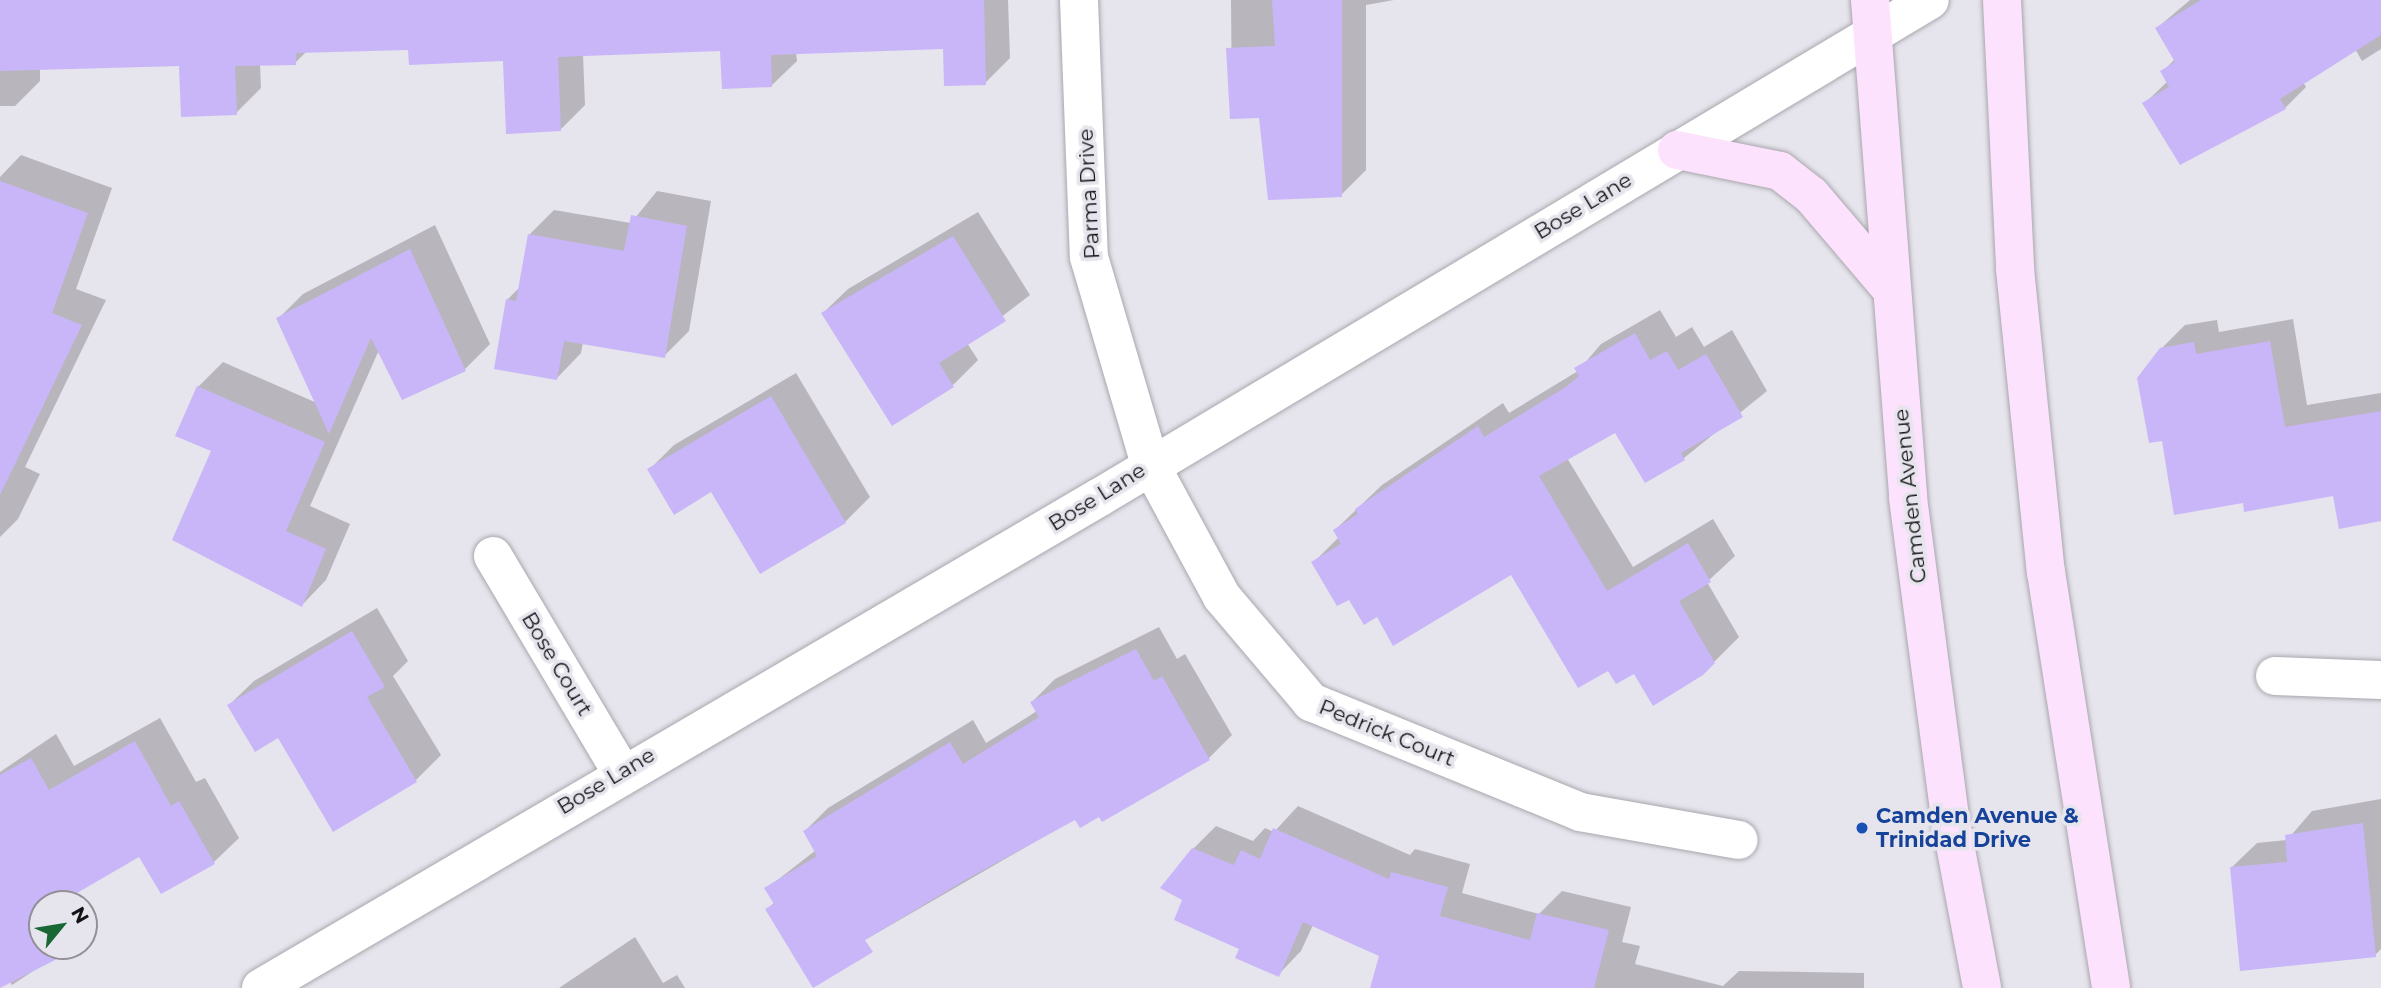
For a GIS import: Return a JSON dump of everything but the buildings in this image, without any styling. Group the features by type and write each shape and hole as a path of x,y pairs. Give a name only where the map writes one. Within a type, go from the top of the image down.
{"main road":[{"path":"2002,0 2015,269 2046,572 2111,988"},
{"name":"Camden Avenue","path":"1870,16 1908,498 1950,818 1982,988"},
{"path":"1677,150 1780,171 1811,195 1891,289"}],"street":[{"name":"Parma Drive","path":"1079,0 1089,257 1150,464"},
{"name":"Bose Lane","path":"261,988 621,772 1150,464 1677,150 1870,16 1930,0"},
{"name":"Pedrick Court","path":"1150,464 1223,597 1311,702 1580,812 1739,840"},
{"name":"Bose Court","path":"493,556 621,772"},
{"path":"2275,676 2381,680"}],"place":[{"name":"Camden Avenue & Trinidad Drive","path":"1862,828"}]}
